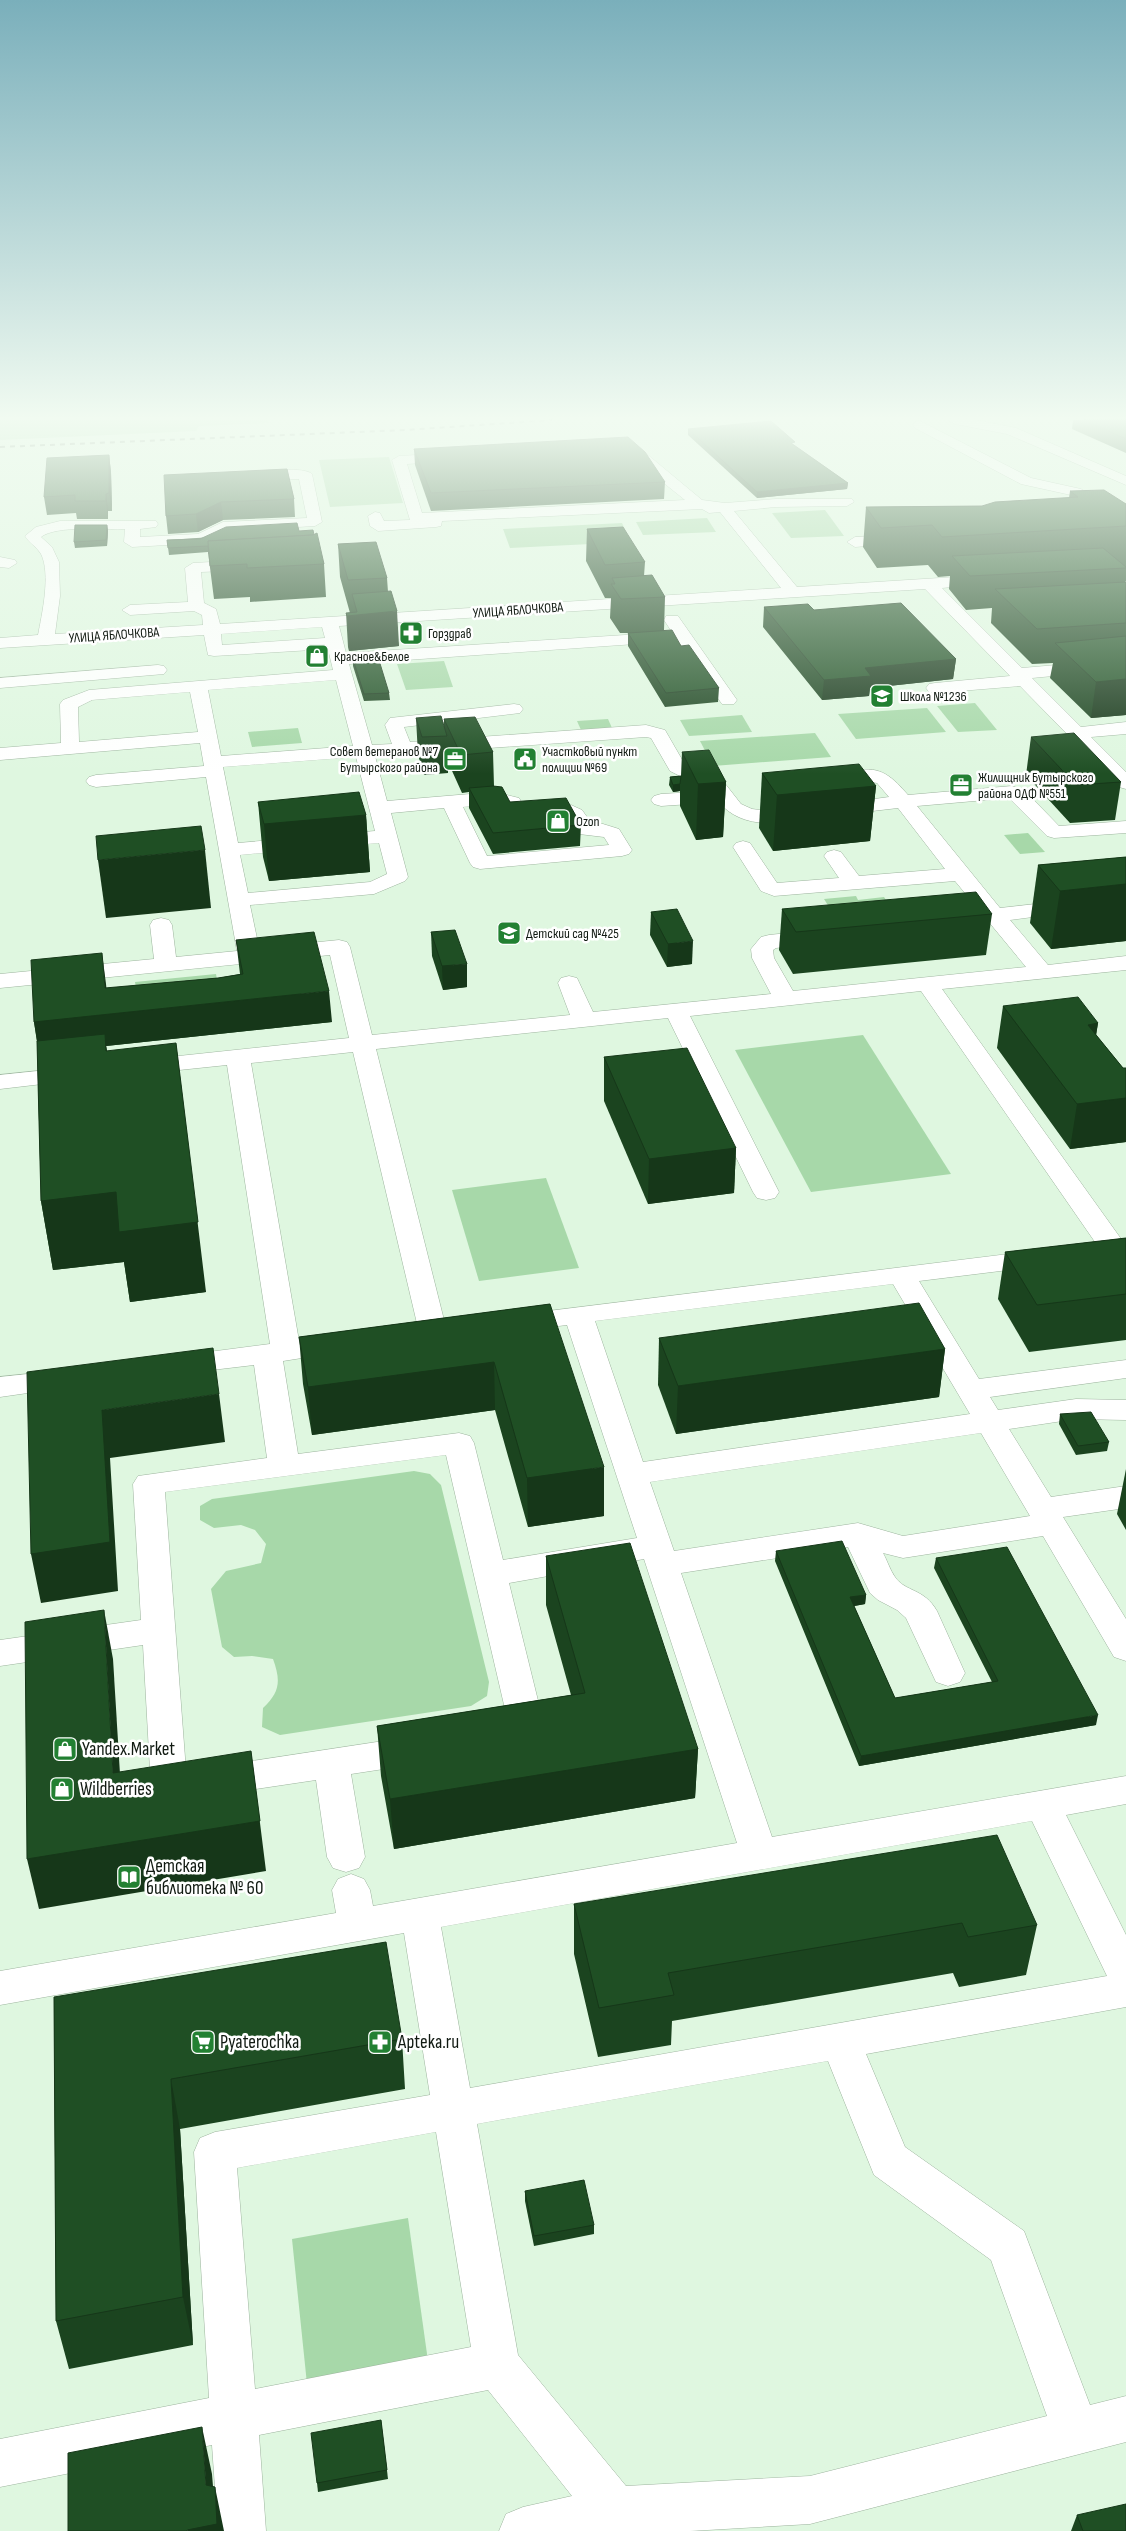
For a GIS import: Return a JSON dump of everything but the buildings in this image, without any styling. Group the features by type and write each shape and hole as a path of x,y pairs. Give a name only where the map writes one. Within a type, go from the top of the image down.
{"street":[{"path":"34,538 48,553 51,571 53,599 46,640"},
{"path":"132,538 132,542 199,538"},
{"path":"749,538 793,592"},
{"path":"855,542 912,539"},
{"path":"196,606 193,568 268,564"},
{"path":"976,567 988,580"},
{"name":"УЛИЦА ЯБЛОЧКОВА","path":"0,643 1006,579"},
{"path":"929,584 1126,782"},
{"path":"658,601 728,700"},
{"path":"130,610 196,606 210,612 214,651 339,658 682,636"},
{"path":"962,618 981,617"},
{"path":"238,900 374,888 398,877 329,622"},
{"path":"70,748 69,704 89,696 198,685 339,658"},
{"path":"935,688 1126,664"},
{"path":"0,682 164,670"},
{"path":"198,685 248,956"},
{"path":"403,748 394,726 396,722 514,710"},
{"path":"1076,733 1126,728"},
{"path":"96,781 364,750 646,731 658,734 677,767 716,785 734,808 747,815 767,817 903,801 1012,792 1018,795 1054,832 1126,826"},
{"path":"0,754 207,737"},
{"path":"864,774 883,778 1042,972"},
{"path":"661,800 724,795"},
{"path":"379,808 451,801 494,798 512,802 517,812 524,814 571,811 586,830 612,832 622,850 480,863 451,801"},
{"path":"228,850 388,836"},
{"path":"743,847 768,887 774,890 960,874"},
{"path":"834,856 854,884"},
{"path":"971,924 997,918 1083,905"},
{"path":"161,925 166,964"},
{"path":"786,999 763,958 762,949 769,942 837,935"},
{"path":"0,981 123,979 166,964 338,947 434,1332"},
{"path":"223,959 227,982"},
{"path":"0,1082 1126,963"},
{"path":"569,983 584,1020"},
{"path":"492,1325 1120,1248 927,984"},
{"path":"674,1010 766,1192"},
{"path":"182,1038 185,1062"},
{"path":"238,1056 276,1353 284,1466"},
{"path":"680,1079 708,1076"},
{"path":"902,1276 1126,1648"},
{"path":"578,1314 760,1855"},
{"path":"404,1336 463,1329"},
{"path":"149,1369 364,1341"},
{"path":"971,1390 1126,1369"},
{"path":"0,1387 90,1376"},
{"path":"632,1474 1076,1409 1126,1410"},
{"path":"459,1444 492,1574 528,1733 170,1788 149,1484 459,1444"},
{"path":"492,1574 858,1534 903,1547 1126,1497"},
{"path":"858,1534 882,1585 890,1592 909,1601 920,1611 948,1673"},
{"path":"0,1653 159,1630"},
{"path":"331,1763 356,1926"},
{"path":"0,1988 1126,1790"},
{"path":"1043,1805 1126,1975"},
{"path":"420,1914 497,2365 615,2511"},
{"path":"242,2531 215,2152 1126,1990"},
{"path":"840,2041 889,2161 1008,2246 1076,2431"},
{"path":"0,2463 497,2365"},
{"path":"523,2531 615,2511 810,2500 1126,2419"}],"green space":[{"path":"506,538 629,538 631,542 510,548"},
{"path":"444,661 453,687 406,690 397,664"},
{"path":"975,703 997,730 958,732 937,706"},
{"path":"927,708 946,732 856,739 838,714"},
{"path":"742,715 752,732 689,736 680,720"},
{"path":"608,719 612,728 581,730 577,721"},
{"path":"298,728 302,743 252,747 248,732"},
{"path":"815,733 831,757 713,766 700,741"},
{"path":"1028,833 1045,852 1020,854 1004,835"},
{"path":"856,896 858,900 884,897 894,912 836,918 824,899"},
{"path":"216,974 219,991 138,1000 135,982"},
{"path":"863,1035 951,1174 811,1192 735,1050"},
{"path":"546,1178 579,1268 479,1281 452,1190"},
{"path":"414,1471 430,1474 441,1485 489,1682 487,1696 471,1706 280,1735 262,1727 263,1708 273,1697 278,1680 273,1659 252,1656 234,1657 222,1647 211,1589 226,1571 261,1563 266,1544 255,1530 241,1525 214,1528 200,1520 200,1506 212,1499"},
{"path":"408,2218 428,2361 307,2384 292,2239"}],"place":[{"name":"Горздрав","path":"411,633"},
{"name":"Красное&Белое","path":"317,656"},
{"name":"Школа №1236","path":"882,696"},
{"name":"Совет ветеранов №7 Бутырского района","path":"455,759"},
{"name":"Участковый пункт полиции №69","path":"525,759"},
{"name":"Жилищник Бутырского района ОДФ №551","path":"961,785"},
{"name":"Ozon","path":"558,821"},
{"name":"Детский сад №425","path":"509,933"},
{"name":"Yandex.Market","path":"65,1749"},
{"name":"Wildberries","path":"62,1789"},
{"name":"Детская библиотека № 60","path":"129,1877"},
{"name":"Pyaterochka","path":"203,2042"},
{"name":"Apteka.ru","path":"380,2042"}]}
